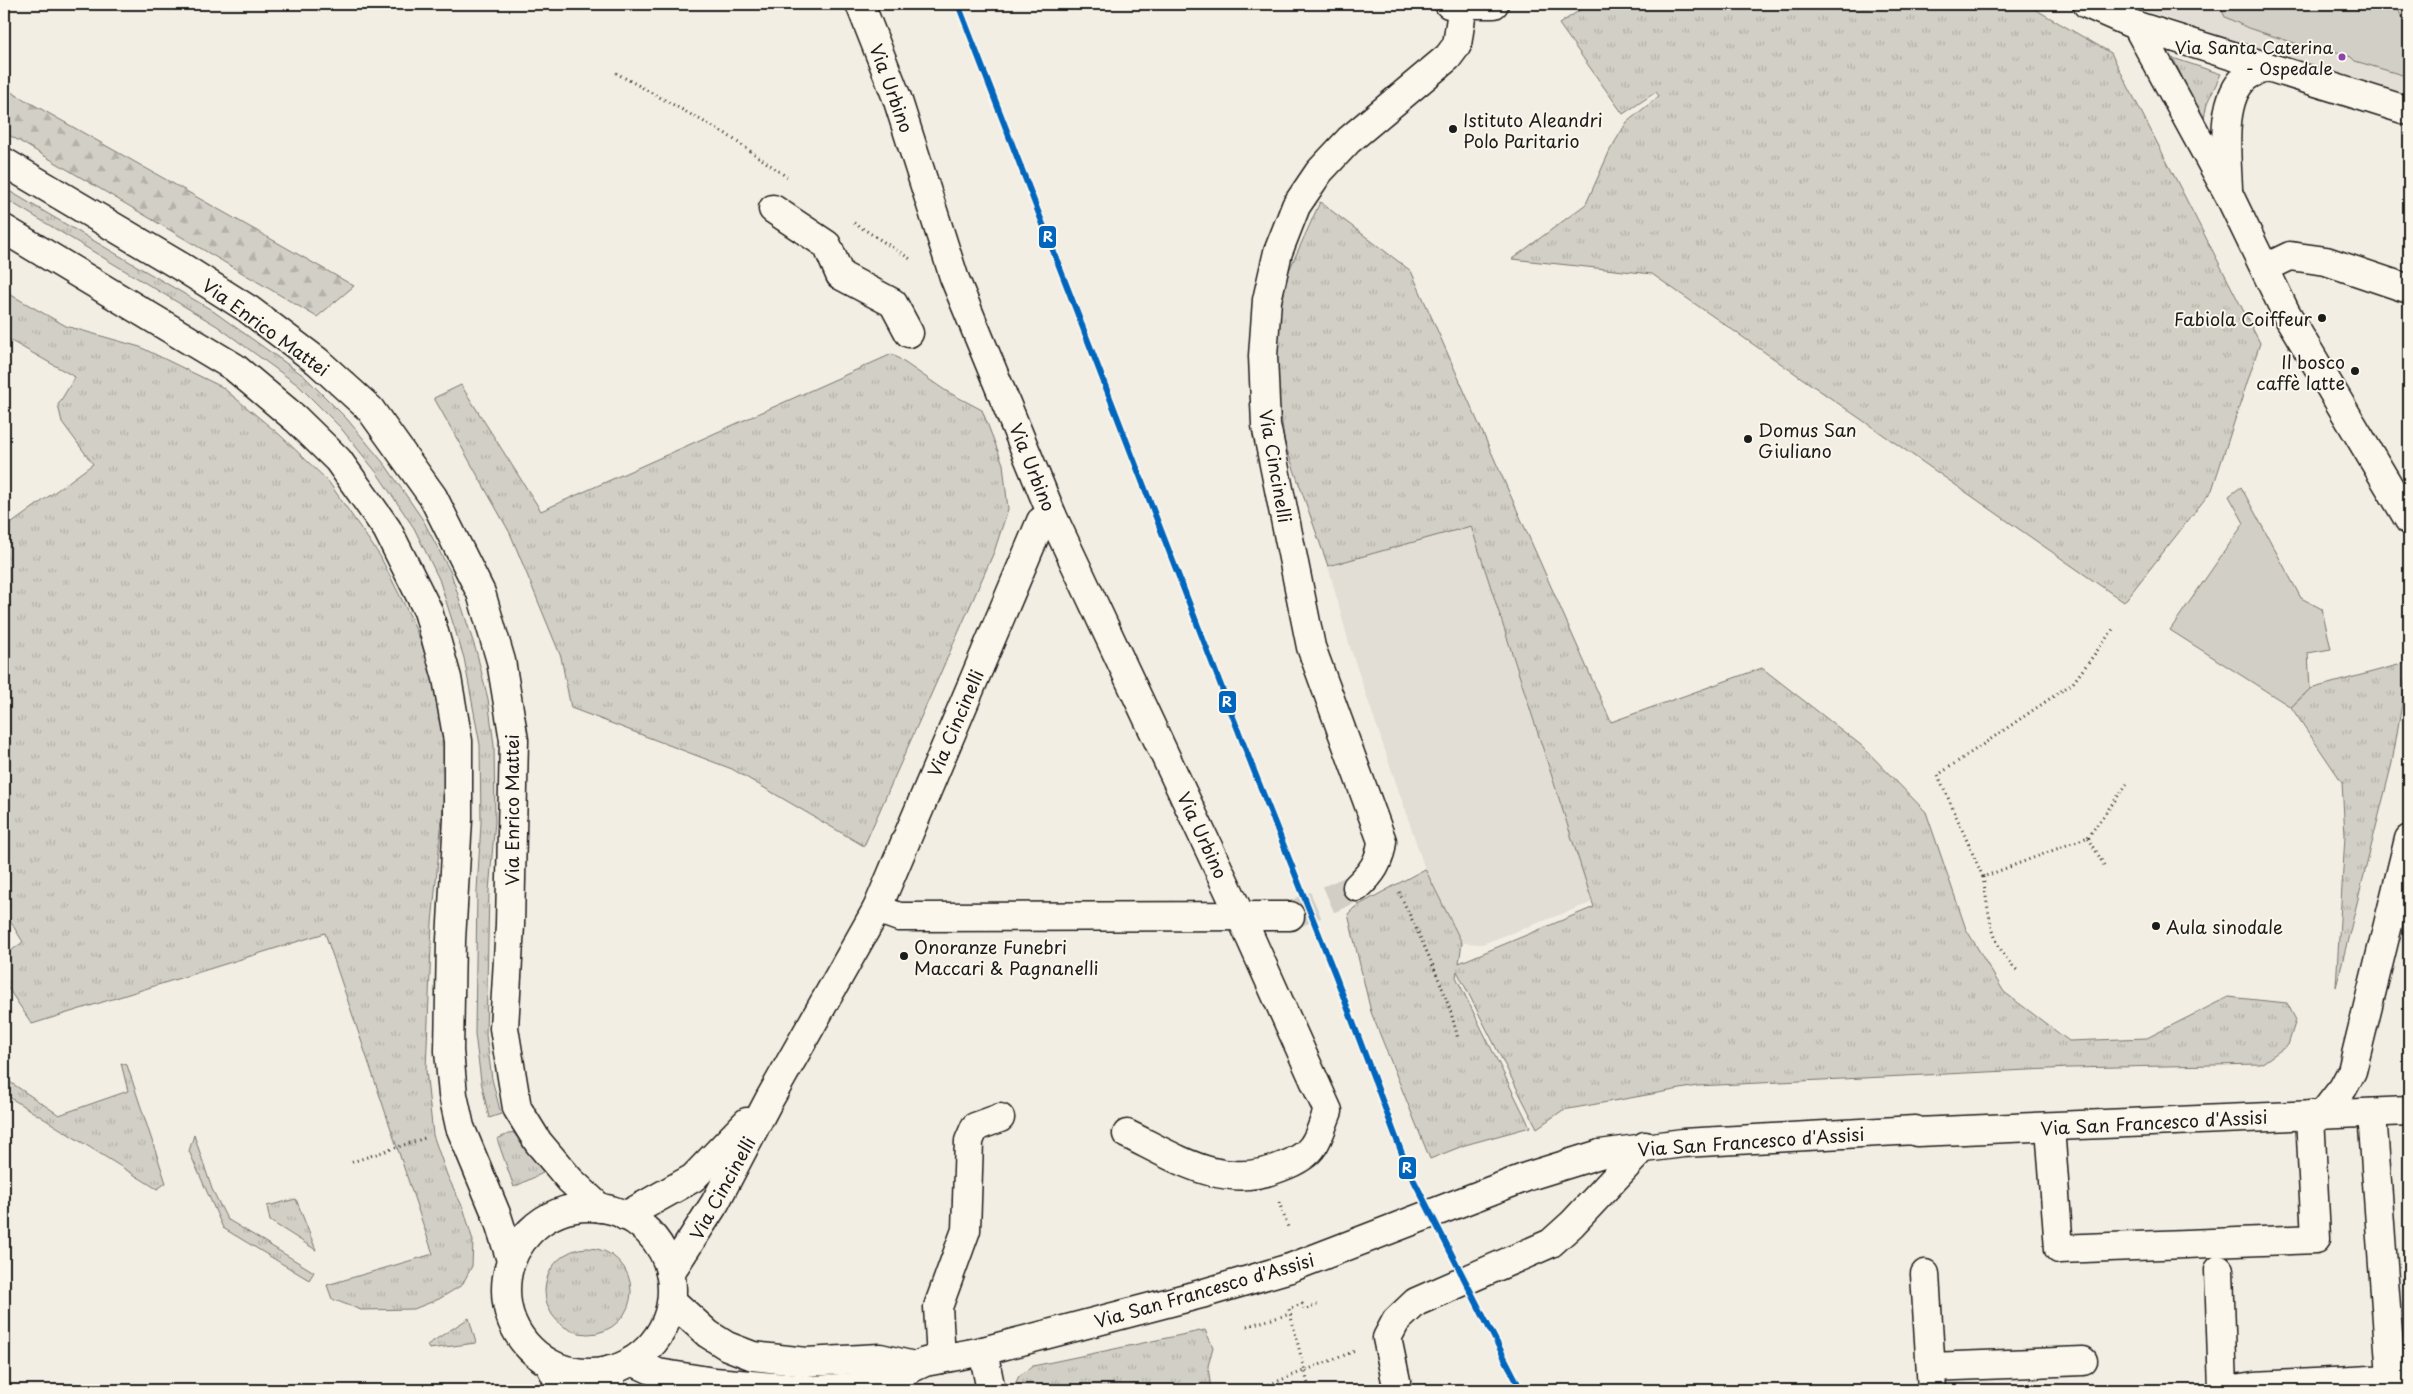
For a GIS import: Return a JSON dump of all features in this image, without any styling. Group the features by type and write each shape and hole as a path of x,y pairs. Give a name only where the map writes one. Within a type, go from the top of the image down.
{"street":[{"name":"Via Urbino","path":"860,4 897,98 954,277 1052,515 1241,916 1328,1111 1311,1148 1295,1162 1269,1172 1227,1177 1189,1164 1127,1134"},
{"name":"Via Cincinelli","path":"1365,879 1380,856 1382,841 1311,647 1266,425 1264,356 1267,300 1278,252 1296,206 1319,172 1349,140 1448,57 1457,45 1458,4"},
{"path":"1458,4 1494,4"},
{"path":"2087,4 2137,26 2409,111"},
{"path":"2137,26 2229,195 2286,313 2409,520"},
{"path":"2229,195 2228,114 2234,90 2247,76 2267,67"},
{"name":"Via Enrico Mattei","path":"4,162 193,274 248,309 317,360 370,409 434,497 480,593 501,661 514,740 510,925 504,1028 517,1108 538,1142 570,1180 613,1212 646,1230 661,1250 670,1273 672,1301 667,1319 658,1336 647,1350 617,1374"},
{"path":"773,209 827,245 840,275 893,302 909,333"},
{"path":"4,229 234,367 296,419 338,460 387,529 428,611 447,678 458,741 458,819 451,940 449,1051 453,1096 460,1127 497,1216 511,1260"},
{"path":"2265,268 2290,256 2326,260 2409,289"},
{"name":"Via Cincinelli","path":"670,1273 715,1203 769,1100 877,909 1041,521 1052,515"},
{"path":"2050,1127 2059,1249 2316,1239 2316,1115 2343,1088 2352,1071 2409,839"},
{"path":"877,909 899,917 1290,916"},
{"name":"Via Cincinelli","path":"613,1212 693,1178 769,1100"},
{"name":"Via San Francesco d'Assisi","path":"818,1390 875,1385 914,1366 983,1351 1201,1294 1290,1268 1529,1176 1600,1154 1645,1146 1915,1130 1917,1132 2050,1127 2409,1111"},
{"path":"2227,1390 2254,1386 2398,1382 2372,1112"},
{"path":"941,1359 938,1307 966,1230 969,1142 975,1127 1000,1118"},
{"path":"1396,1381 1387,1338 1396,1320 1416,1302 1551,1243 1572,1224 1645,1146"},
{"path":"613,1212 573,1208 547,1218 525,1236 511,1260 505,1289 508,1309 515,1328 526,1345 549,1363 569,1371 617,1374 658,1373 714,1382 812,1390"},
{"path":"2219,1270 2222,1390"},
{"path":"1925,1274 1931,1379 2083,1361"},
{"name":"Via San Francesco d'Assisi","path":"672,1301 708,1334 727,1346 753,1356 806,1362 880,1358 914,1366"},
{"path":"983,1351 991,1390"},
{"path":"549,1363 563,1390"}],"path":[{"path":"2019,972 2005,960 1992,929 1983,877 1938,775 2074,683 2114,628"},
{"path":"1983,877 2088,837 2127,784"},
{"path":"2088,837 2104,866"},
{"path":"1365,879 1396,886 1436,971 1453,1018 1458,1039"},
{"path":"352,1162 433,1135"},
{"path":"1277,1195 1289,1230"},
{"path":"1309,1388 1289,1309 1302,1304 1304,1310 1317,1305"},
{"path":"1247,1326 1290,1314"},
{"path":"1255,1390 1387,1338"}],"shaded area":[{"path":"2124,4 2409,4 2409,97"},
{"path":"1471,526 1558,798 1596,901 1482,944 1462,943 1425,869 1350,647 1328,566 1426,536"}],"green space":[{"path":"1589,4 2026,4 2111,53 2260,343 2212,490 2124,602 1652,274 1512,259 1586,204 1610,150 1627,122 1659,96 1656,92 1623,114 1559,24"},
{"path":"2219,4 2395,4 2409,30 2409,77 2355,61 2351,57 2334,51 2329,54 2248,28 2225,17"},
{"path":"2173,58 2221,74 2207,103 2204,118 2200,115"},
{"path":"4,88 354,286 317,317 4,132"},
{"path":"4,188 210,309 304,376 347,419 386,466 423,520 451,573 477,654 488,699 494,745 495,821 489,891 486,1035 492,1079 501,1114 489,1118 481,1081 475,1034 477,891 481,823 480,745 464,658 439,579 414,528 377,473 340,427 298,385 217,326 4,198"},
{"path":"1320,202 1411,271 1611,722 1762,668 1862,746 1926,812 1966,929 2004,992 2069,1041 2147,1038 2228,997 2287,1003 2296,1020 2288,1045 2261,1064 2070,1068 1697,1086 1563,1110 1537,1128 1457,971 1456,977 1530,1127 1465,1145 1430,1159 1371,1012 1348,914 1355,907 1425,869 1462,943 1459,963 1594,907 1471,526 1328,566 1285,444 1275,372 1280,313 1287,275"},
{"path":"4,291 66,326 140,347 222,387 280,435 328,481 380,556 410,616 431,666 447,766 432,923 426,1070 433,1135 447,1175 464,1210 473,1241 472,1266 462,1285 439,1299 414,1309 361,1310 332,1299 327,1285 433,1254 325,933 32,1024 4,982 4,956 23,942 4,911 4,529 93,464 62,422 58,405 75,377 4,337"},
{"path":"892,354 946,391 982,410 1003,464 1008,509 994,552 864,846 732,769 571,708 561,657 510,533 434,398 461,385 541,511"},
{"path":"2241,487 2301,598 2322,609 2331,649 2308,653 2310,689 2291,707 2170,630 2244,523 2229,496"},
{"path":"2409,662 2392,763 2336,987 2345,836 2342,782 2291,707 2310,689"},
{"path":"121,1063 127,1065 166,1183 157,1189 4,1094 4,1078 59,1115 128,1091"},
{"path":"513,1132 541,1167 543,1173 514,1187 497,1139"},
{"path":"194,1135 212,1189 227,1219 314,1272 309,1280 223,1228 189,1151"},
{"path":"296,1199 316,1250 270,1221 267,1206"},
{"path":"580,1248 596,1248 605,1251 619,1260 628,1274 631,1291 628,1308 619,1322 605,1331 596,1334 580,1334 564,1327 552,1315 545,1299 545,1283 552,1267 564,1255"},
{"path":"469,1318 476,1343 429,1349 427,1345"},
{"path":"1205,1330 1213,1347 1208,1366 1211,1390 1012,1390 1019,1376 1033,1366"}],"tunnel":[{"path":"1290,916 1357,887"}],"transit line":[{"name":"R","path":"958,4 1245,748 1336,977 1407,1167 1521,1390"}],"place":[{"name":"Via Santa Caterina - Ospedale","path":"2342,57"},
{"name":"Istituto Aleandri Polo Paritario","path":"1453,129"},
{"name":"Fabiola Coiffeur","path":"2322,318"},
{"name":"Il bosco caffè latte","path":"2355,371"},
{"name":"Domus San Giuliano","path":"1748,439"},
{"name":"Aula sinodale","path":"2156,926"},
{"name":"Onoranze Funebri Maccari & Pagnanelli","path":"904,956"}]}
